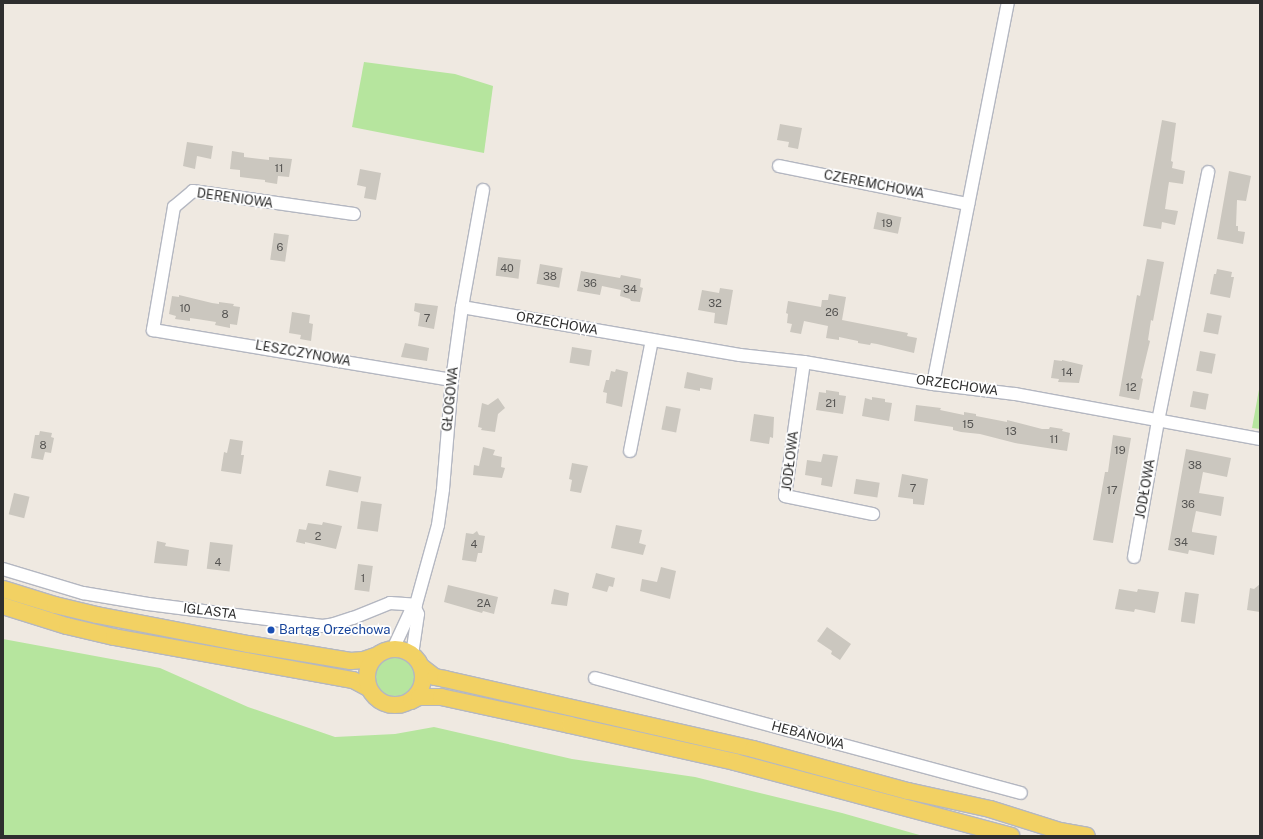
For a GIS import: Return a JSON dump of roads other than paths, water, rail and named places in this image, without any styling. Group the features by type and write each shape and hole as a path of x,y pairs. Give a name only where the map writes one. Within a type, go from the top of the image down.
{"main road":[{"path":"3,589 55,605 97,615 248,644 351,661 363,660 384,651 393,649 403,650 435,676 445,679 753,749 908,791 990,809 1060,831 1087,836"},
{"path":"3,606 67,626 114,637 353,680 368,688 378,701 386,705 394,706 424,697 441,697 570,724 735,762 1011,836"},
{"path":"368,688 367,671 375,656"},
{"path":"411,701 420,690 423,675 417,661"}],"street":[{"path":"933,384 1008,3"},
{"name":"CZEREMCHOWA","path":"779,166 968,204"},
{"name":"JODŁOWA","path":"1134,557 1158,421 1208,172"},
{"name":"GŁOGOWA","path":"393,649 410,613 416,606 438,525 443,489 452,380 462,307 483,190"},
{"name":"DERENIOWA","path":"153,330 174,207 193,191 354,214"},
{"name":"ORZECHOWA","path":"462,307 740,355 804,362 933,384 1015,394 1260,439"},
{"name":"LESZCZYNOWA","path":"153,330 452,380"},
{"path":"630,451 652,340"},
{"name":"JODŁOWA","path":"804,362 785,496 873,514"},
{"name":"IGLASTA","path":"3,569 51,585 90,594 148,604 323,626 353,618 390,603 416,606"},
{"name":"GŁOGOWA","path":"416,606 418,614 417,661"},
{"name":"HEBANOWA","path":"595,678 1021,793"}],"place":[{"name":"Bartąg Orzechowa","path":"271,630"}]}
